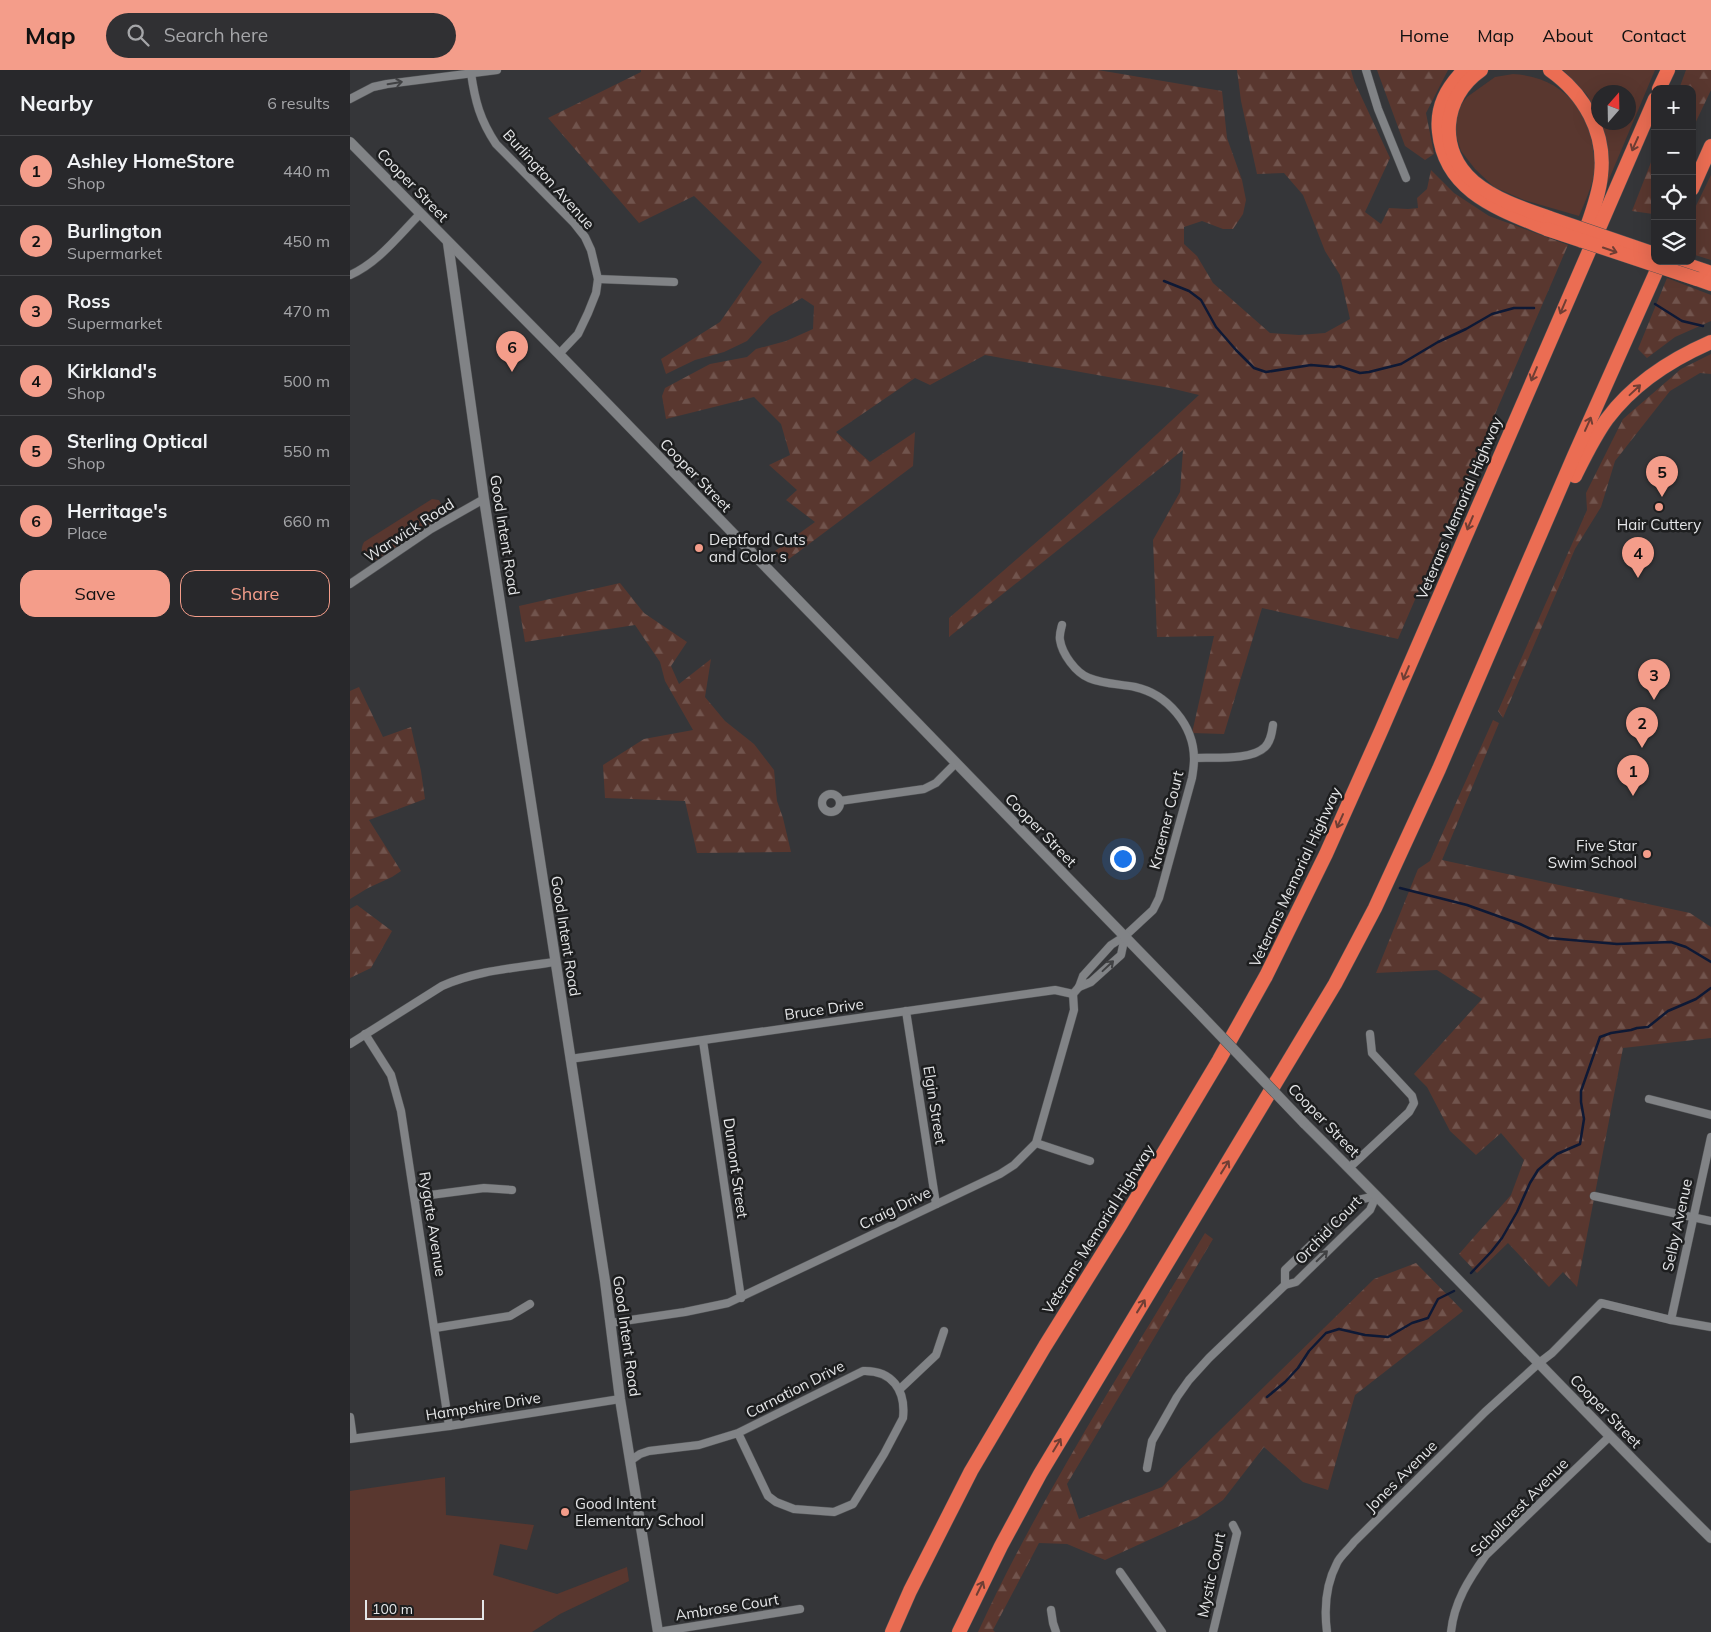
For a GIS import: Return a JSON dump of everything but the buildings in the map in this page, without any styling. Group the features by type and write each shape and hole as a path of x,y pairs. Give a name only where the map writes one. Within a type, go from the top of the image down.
{"highway":[{"path":"1464,70 1450,84 1443,98 1438,127 1443,155 1456,177 1477,196 1501,210 1651,253"},
{"path":"1481,70 1462,86 1454,100 1449,128 1454,155 1473,181 1488,192 1520,207 1549,224 1703,274"},
{"path":"1550,70 1564,80 1585,105 1597,131 1602,161 1601,176 1595,200 1576,261 1573,285"},
{"path":"1661,85 1668,70"},
{"name":"Veterans Memorial Highway","path":"892,1632 910,1591 971,1471 1045,1346 1122,1224 1219,1060 1266,976 1326,854 1381,731 1651,108"},
{"path":"1696,179 1711,146"},
{"path":"959,1632 1001,1546 1040,1474 1335,984 1375,908 1439,769 1574,456 1659,265"},
{"path":"1684,265 1703,274 1711,284"},
{"path":"1514,597 1588,449 1609,417 1658,371 1676,359 1711,342"}],"main road":[{"name":"Cooper Street","path":"350,142 1126,936 1304,1123 1539,1362 1609,1437 1711,1538"},
{"name":"Good Intent Road","path":"448,243 484,499 554,962 605,1281 620,1399 658,1632"}],"street":[{"path":"350,99 373,87 497,70"},
{"path":"1366,70 1378,109 1406,178"},
{"name":"Burlington Avenue","path":"471,73 476,104 487,131 496,144 569,218 585,237 591,250 598,279 596,292 578,334 559,354"},
{"path":"350,275 366,267 420,214"},
{"path":"598,279 674,282"},
{"name":"Warwick Road","path":"350,584 431,529 484,499"},
{"name":"Kraemer Court","path":"1062,624 1060,640 1073,666 1089,678 1136,687 1149,691 1162,699 1173,708 1187,728 1194,758 1192,778 1159,898 1153,910 1126,936"},
{"path":"1194,758 1244,756 1256,753 1265,747 1271,737 1273,725"},
{"path":"840,801 924,789 936,783 956,764"},
{"path":"1078,987 1091,982 1121,954 1126,936"},
{"path":"1073,994 1082,976 1111,945 1126,936"},
{"path":"350,1044 442,986 457,979 554,962"},
{"name":"Bruce Drive","path":"570,1059 1055,990 1073,994"},
{"name":"Craig Drive","path":"610,1323 728,1304 1014,1166 1036,1143 1074,1010 1073,994"},
{"name":"Elgin Street","path":"906,1011 936,1204"},
{"name":"Rygate Avenue","path":"365,1034 391,1075 401,1111 449,1426"},
{"path":"1349,1168 1409,1112 1414,1103 1407,1088 1372,1053 1370,1034"},
{"name":"Dumont Street","path":"703,1041 741,1298"},
{"path":"1649,1099 1711,1115"},
{"name":"Selby Avenue","path":"1671,1320 1711,1137"},
{"path":"1036,1143 1090,1161"},
{"path":"415,1196 484,1188 512,1190"},
{"name":"Orchid Court","path":"1285,1285 1285,1270 1358,1200 1376,1196"},
{"name":"Orchid Court","path":"1147,1468 1152,1441 1189,1380 1205,1362 1285,1285 1296,1282 1370,1210 1376,1196"},
{"path":"1594,1196 1711,1221"},
{"name":"Jones Avenue","path":"1327,1632 1325,1606 1337,1562 1354,1542 1478,1419 1539,1362 1552,1353 1601,1303 1671,1320"},
{"path":"435,1328 510,1316 530,1304"},
{"path":"1671,1320 1711,1327"},
{"path":"900,1389 936,1355 944,1332"},
{"name":"Carnation Drive","path":"630,1461 640,1454 699,1445 738,1433 863,1371 872,1371 891,1378 900,1389 904,1409 899,1428 853,1504 834,1512 794,1509 776,1502 768,1496 738,1433"},
{"name":"Hampshire Drive","path":"352,1438 449,1426 620,1399"},
{"path":"350,1417 352,1438"},
{"name":"Schollcrest Avenue","path":"1451,1632 1455,1610 1463,1591 1486,1555 1609,1437"},
{"name":"Mystic Court","path":"1213,1632 1237,1533 1233,1525"},
{"path":"1120,1572 1162,1632"},
{"name":"Ambrose Court","path":"658,1632 800,1609"},
{"path":"1051,1610 1056,1632"}],"green space":[{"path":"641,70 1098,70 1222,91 1227,138 1242,180 1246,200 1243,214 1233,229 1223,229 1202,221 1184,227 1184,244 1197,256 1213,283 1270,333 1299,335 1325,333 1350,319 1340,275 1325,251 1303,195 1284,173 1257,174 1241,101 1237,70 1351,70 1354,81 1390,158 1365,212 1381,224 1389,208 1418,208 1417,198 1427,189 1431,170 1454,193 1489,216 1568,245 1398,639 1262,608 1224,734 1192,733 1214,636 1157,637 1153,540 1180,492 1183,450 949,637 949,618 1101,486 1199,395 1170,388 985,355 930,385 915,378 836,432 870,462 915,432 913,466 781,565 775,551 815,522 786,500 797,490 769,465 790,455 781,424 754,397 666,419 662,396 665,388 710,364 747,357 756,349 786,341 813,329 814,306 802,298 770,316 747,341 724,352 695,360 666,374 661,359 720,322 762,262 694,196 639,223 548,118 641,72"},
{"path":"1377,70 1448,70 1426,113 1434,154 1425,160 1405,146"},
{"path":"1563,70 1655,70 1636,115 1636,85 1591,85 1591,103 1587,95"},
{"path":"1686,70 1711,70 1711,90 1696,122 1696,85 1680,85"},
{"path":"1513,74 1532,77 1549,83 1564,92 1584,118 1594,153 1594,172 1579,216 1524,200 1494,187 1475,169 1461,151 1456,135 1456,119 1460,106 1467,97 1495,77"},
{"path":"1630,130 1604,191 1607,148 1604,131"},
{"path":"1651,162 1651,214 1632,211"},
{"path":"1711,175 1711,260 1696,255 1696,206"},
{"path":"1667,278 1711,295 1711,321 1675,337 1647,358 1638,349"},
{"path":"1711,354 1711,374 1700,373 1670,391 1615,461 1601,507 1575,549 1503,718 1498,711 1587,510 1586,493 1623,419 1681,369"},
{"path":"432,499 439,500 444,510 443,515 439,519 376,560 368,559 363,555 362,546 364,542"},
{"path":"620,583 644,613 687,642 671,666 679,684 711,659 705,697 725,721 754,744 774,770 777,801 791,852 697,853 685,801 605,798 603,765 644,739 693,730 665,681 660,662 635,625 525,642 519,606"},
{"path":"359,687 383,737 411,727 425,799 369,820 401,871 350,899 350,691"},
{"path":"1493,720 1499,723 1442,860 1690,913 1711,927 1711,1038 1623,1048 1577,1287 1563,1272 1549,1287 1508,1243 1477,1273 1459,1254 1511,1195 1524,1160 1501,1133 1476,1155 1450,1131 1427,1087 1414,1074 1482,999 1437,970 1376,973 1418,869 1430,861"},
{"path":"357,905 392,931 371,968 350,978 350,909"},
{"path":"1205,1233 1213,1239 1067,1484 1079,1519 1162,1487 1374,1279 1416,1263 1463,1311 1355,1395 1328,1490 1303,1482 1264,1447 1223,1500 1197,1518 1105,1560 1067,1544 1039,1543 993,1630 995,1632 978,1632 1029,1529 1057,1479"},
{"path":"445,1477 446,1515 534,1525 527,1550 500,1544 493,1575 557,1594 627,1567 629,1581 560,1614 532,1632 350,1632 350,1491"}],"waterway":[{"path":"1164,281 1189,291 1201,300 1216,327 1236,350 1254,368 1266,372 1311,365 1339,366 1360,373 1369,372 1401,364 1492,314 1514,308 1534,308"},
{"path":"1655,304 1682,321 1703,326"},
{"path":"1400,888 1467,905 1520,924 1549,938 1617,944 1671,942 1686,947 1711,962"},
{"path":"1471,1273 1502,1238 1538,1170 1557,1154 1580,1144 1584,1119 1581,1091 1600,1037 1611,1033 1648,1027 1668,1011 1696,999 1711,988"},
{"path":"1267,1397 1298,1368 1309,1351 1326,1333 1339,1329 1365,1335 1388,1337 1412,1323 1428,1318 1438,1299 1454,1291"}],"place":[{"name":"Herritage's","path":"512,372"},
{"name":"Sterling Optical","path":"1662,497"},
{"name":"Hair Cuttery","path":"1659,507"},
{"name":"Deptford Cuts and Color s","path":"699,548"},
{"name":"Kirkland's","path":"1638,578"},
{"name":"Ross","path":"1654,700"},
{"name":"Burlington","path":"1642,748"},
{"name":"Ashley HomeStore","path":"1633,796"},
{"name":"Five Star Swim School","path":"1647,854"},
{"name":"Good Intent Elementary School","path":"565,1512"}]}
